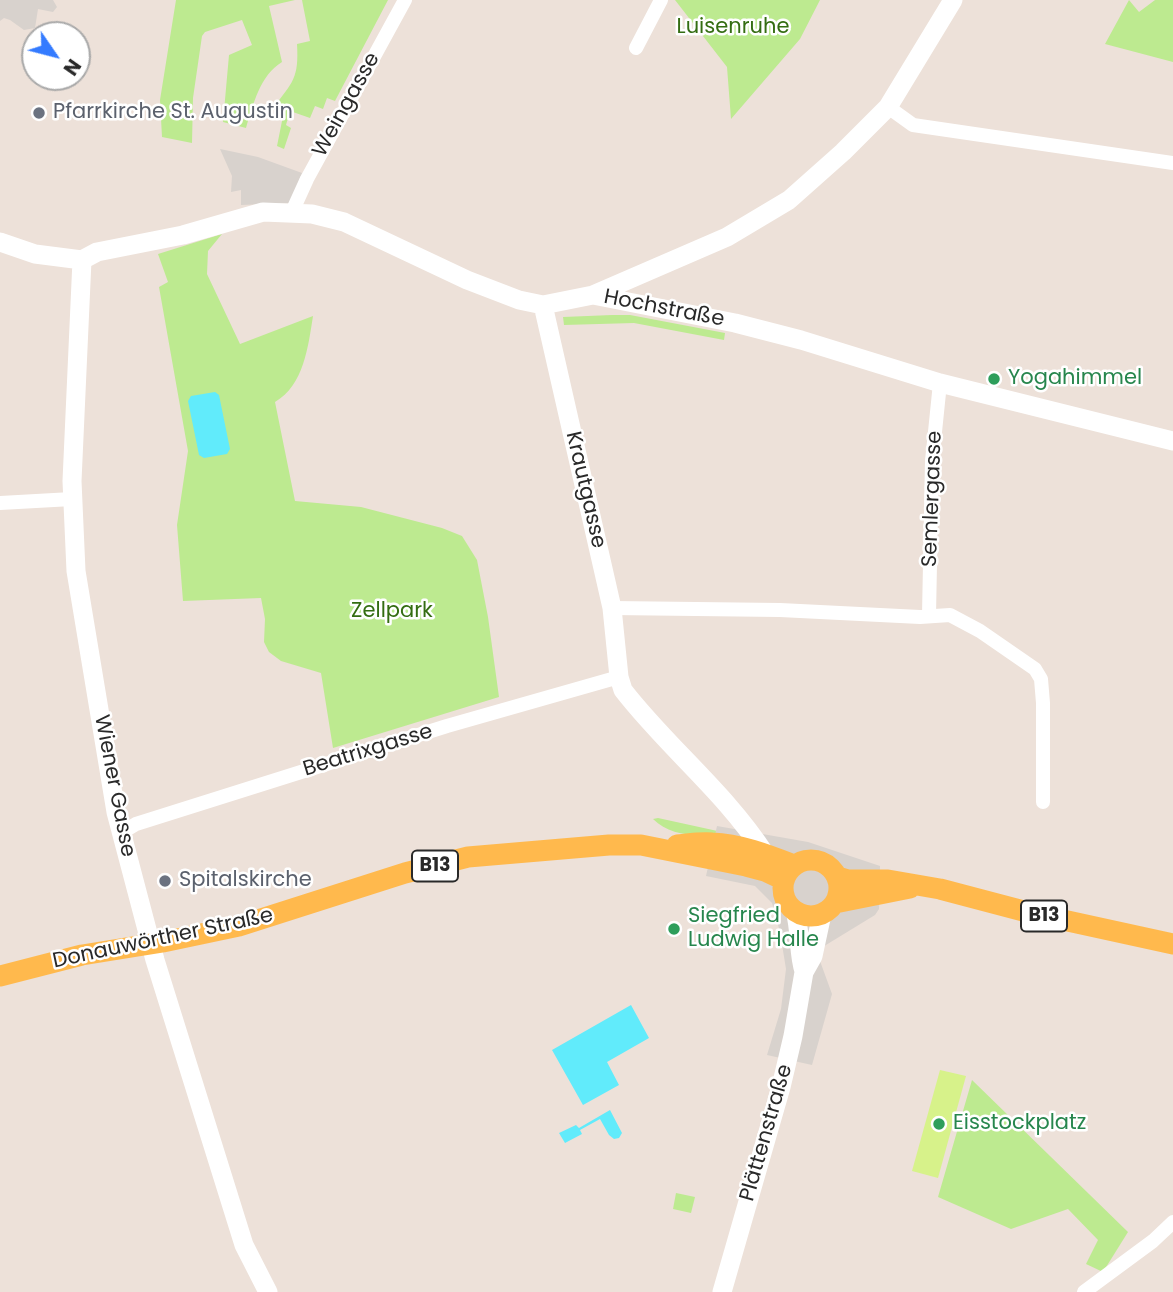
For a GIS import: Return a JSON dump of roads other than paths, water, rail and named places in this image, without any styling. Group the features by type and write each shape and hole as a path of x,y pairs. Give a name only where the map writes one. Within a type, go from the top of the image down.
{"main road":[{"path":"593,295 716,243 789,200 888,107 953,0"},
{"name":"Hochstraße","path":"82,260 97,252 183,235 263,212 312,214 344,222 467,280 519,300 543,305 593,295 761,330 940,383 1173,441"},
{"path":"0,242 35,254 82,260"},
{"name":"Wiener Gasse","path":"82,260 72,499 76,571 116,812 150,943 244,1245 268,1292"},
{"name":"Krautgasse","path":"543,305 612,608 619,677"},
{"path":"619,677 623,690 631,700 718,792 749,828 765,854"},
{"name":"Donauwörther Straße","path":"0,976 82,955 239,926 405,873 468,858 609,845 654,847 712,843 765,854 789,873"},
{"name":"Donauwörther Straße","path":"654,847 789,873"},
{"name":"B13","path":"789,873 805,860 817,860 831,867 838,877 848,880 888,880 940,889 1031,913 1173,944"},
{"path":"789,873 785,898 795,911"},
{"path":"829,909 840,892 838,877"},
{"name":"B13","path":"795,911 810,916 916,886"},
{"name":"Plättenstraße","path":"722,1292 781,1087 804,972 813,956 829,909"},
{"name":"Plättenstraße","path":"795,911 801,939 800,961 804,972"}],"street":[{"name":"Weingasse","path":"292,212 307,179 405,0"},
{"path":"636,48 662,0"},
{"path":"888,107 913,125 1173,163"},
{"name":"Semlergasse","path":"929,615 932,461 940,383"},
{"path":"0,503 72,499"},
{"path":"612,608 780,610 920,617 950,615 980,631 1035,669 1041,679 1043,802"},
{"name":"Beatrixgasse","path":"121,833 136,824 407,738 619,677"},
{"path":"1084,1292 1153,1241 1173,1222"}],"water":[{"path":"215,392 219,395 230,449 227,454 204,458 199,455 188,401 191,396"},
{"path":"631,1005 649,1038 607,1062 619,1085 583,1105 552,1050"},
{"path":"610,1110 622,1133 619,1138 614,1139 609,1135 600,1119 580,1130 582,1134 565,1143 559,1133 576,1125 579,1128"}],"place":[{"name":"Pfarrkirche St. Augustin","path":"39,113"},
{"name":"Yogahimmel","path":"994,379"},
{"name":"Spitalskirche","path":"165,881"},
{"name":"Siegfried Ludwig Halle","path":"674,929"},
{"name":"Eisstockplatz","path":"939,1124"}],"park label":[{"name":"Luisenruhe","path":"733,28"},
{"name":"Zellpark","path":"392,612"}]}
